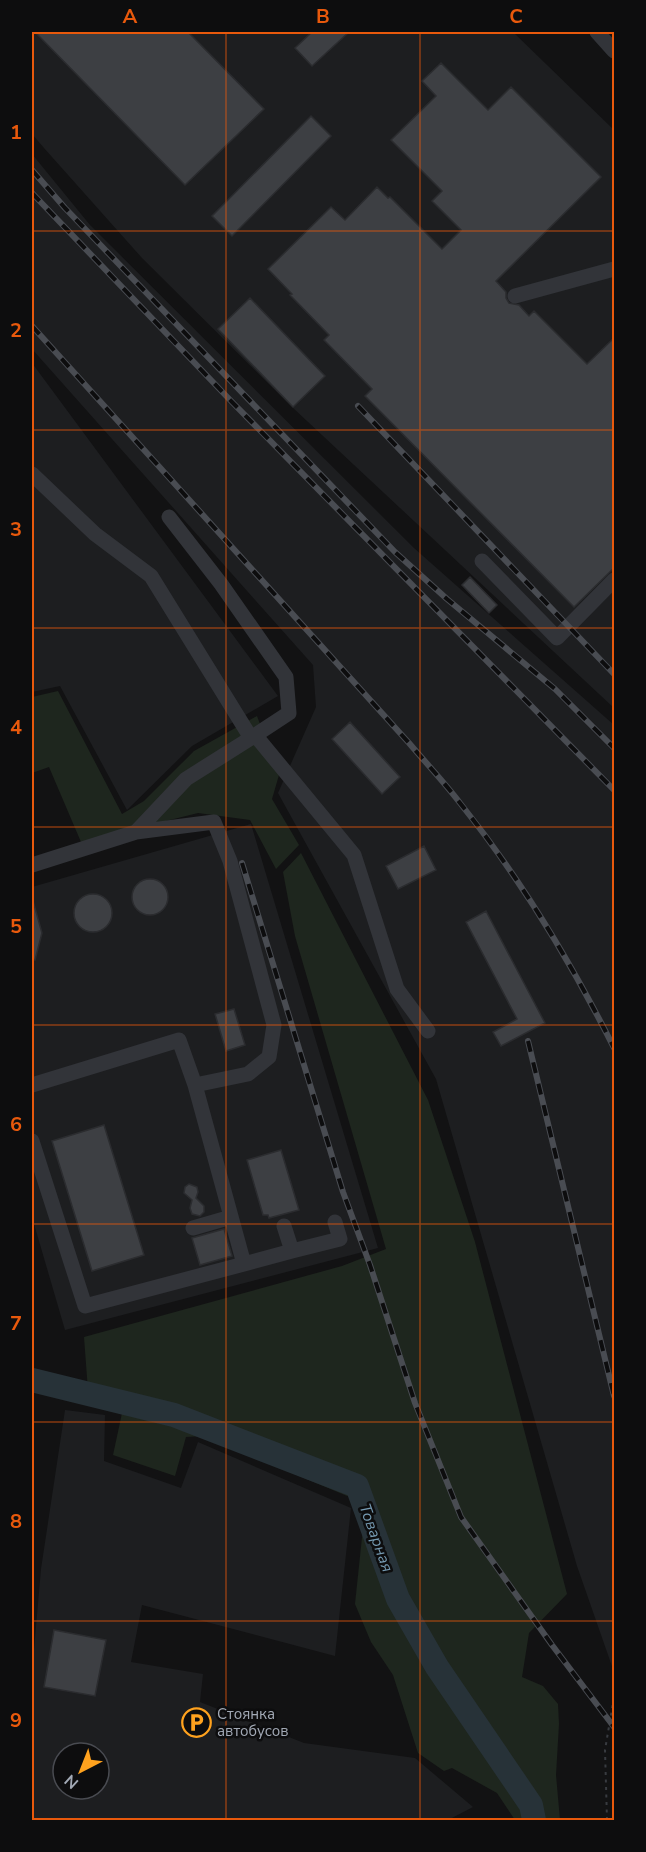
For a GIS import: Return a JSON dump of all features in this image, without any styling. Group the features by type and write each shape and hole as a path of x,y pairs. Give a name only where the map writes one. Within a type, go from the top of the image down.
{"street":[{"path":"597,32 615,51"},
{"path":"515,296 615,269"},
{"path":"32,474 95,534 151,576 253,737 354,855 396,989 428,1031"},
{"path":"136,832 186,779 289,713 286,677 220,584 169,518"},
{"path":"482,561 557,638 615,580"},
{"path":"32,865 136,832 214,822 230,861 274,1024 269,1057 248,1074 195,1086"},
{"path":"32,1085 179,1040 195,1086 244,1264"},
{"path":"32,1141 85,1306 340,1239 334,1222"},
{"path":"193,1228 231,1217"},
{"path":"284,1226 291,1251"}],"path":[{"path":"615,1530 613,1548 615,1550"},
{"path":"615,1611 615,1622"},
{"path":"607,1821 605,1750 615,1697"}],"shaded area":[{"path":"32,32 513,32 614,130 614,708 292,407 142,258 44,148 32,134"},
{"path":"32,154 90,225 414,548 614,725 614,1672 577,1566 436,1079 278,793 316,707 313,665 32,349"},
{"path":"32,363 278,696 192,746 127,810 60,686 32,692"},
{"path":"58,691 122,814 144,801 194,751 257,716 279,775 272,799 299,845 276,869 250,820 198,813 81,842 49,767 32,773 32,697"},
{"path":"251,824 378,1248 65,1330 32,1217 32,887"},
{"path":"301,853 428,1100 475,1242 567,1594 529,1633 522,1677 543,1686 558,1704 556,1775 560,1820 515,1820 497,1793 452,1768 444,1771 418,1753 393,1675 371,1642 355,1604 363,1528 352,1498 203,1436 186,1437 175,1476 113,1455 122,1413 89,1404 84,1337 342,1266 386,1249 295,936 283,872"},
{"path":"65,1410 105,1415 104,1461 181,1488 198,1442 351,1508 335,1656 142,1605 131,1662 203,1674 200,1702 304,1743 415,1758 473,1807 448,1820 32,1820 32,1673 41,1569"}],"building":[{"path":"35,32 188,32 264,109 185,185"},
{"path":"312,32 349,32 312,66 295,48"},
{"path":"441,63 488,110 511,87 601,177 496,281 506,292 509,303 519,305 529,316 534,311 587,364 615,337 615,567 574,607 365,396 372,389 324,340 329,335 268,269 331,207 345,220 377,187 442,249 461,230 432,201 442,191 391,140 436,96 422,81"},
{"path":"311,116 331,136 232,236 212,216"},
{"path":"250,298 325,376 293,407 218,329"},
{"path":"470,577 497,605 489,613 462,585"},
{"path":"350,722 400,777 382,794 332,739"},
{"path":"424,846 436,870 398,889 386,866"},
{"path":"150,879 163,884 168,897 163,910 150,915 137,910 132,897 137,884"},
{"path":"93,894 107,899 112,913 107,927 93,932 79,927 74,913 79,899"},
{"path":"33,901 42,933 35,960 32,960"},
{"path":"486,911 545,1023 501,1046 493,1032 517,1019 466,922"},
{"path":"234,1009 245,1045 226,1051 215,1014"},
{"path":"104,1125 144,1255 92,1271 52,1141"},
{"path":"281,1150 299,1210 269,1218 268,1215 263,1215 247,1160"},
{"path":"189,1184 197,1187 196,1198 204,1206 204,1212 200,1216 192,1214 190,1208 192,1200 184,1193 185,1187"},
{"path":"224,1229 232,1256 200,1265 192,1238"},
{"path":"54,1630 106,1640 95,1696 44,1687"}],"waterway":[{"name":"Товарная","path":"32,1380 174,1415 357,1486 398,1599 437,1667 531,1805 534,1820"}],"railway":[{"path":"32,170 65,208 395,552 447,599 555,689 614,748"},
{"path":"32,193 232,402 614,790"},
{"path":"32,326 454,795 503,861 543,921 614,1048"},
{"path":"358,406 614,674"},
{"path":"242,863 343,1192 370,1265 415,1403 461,1517 552,1645 614,1727"},
{"path":"528,1041 614,1396"}],"place":[{"name":"Стоянка автобусов","path":"196,1723"}]}
